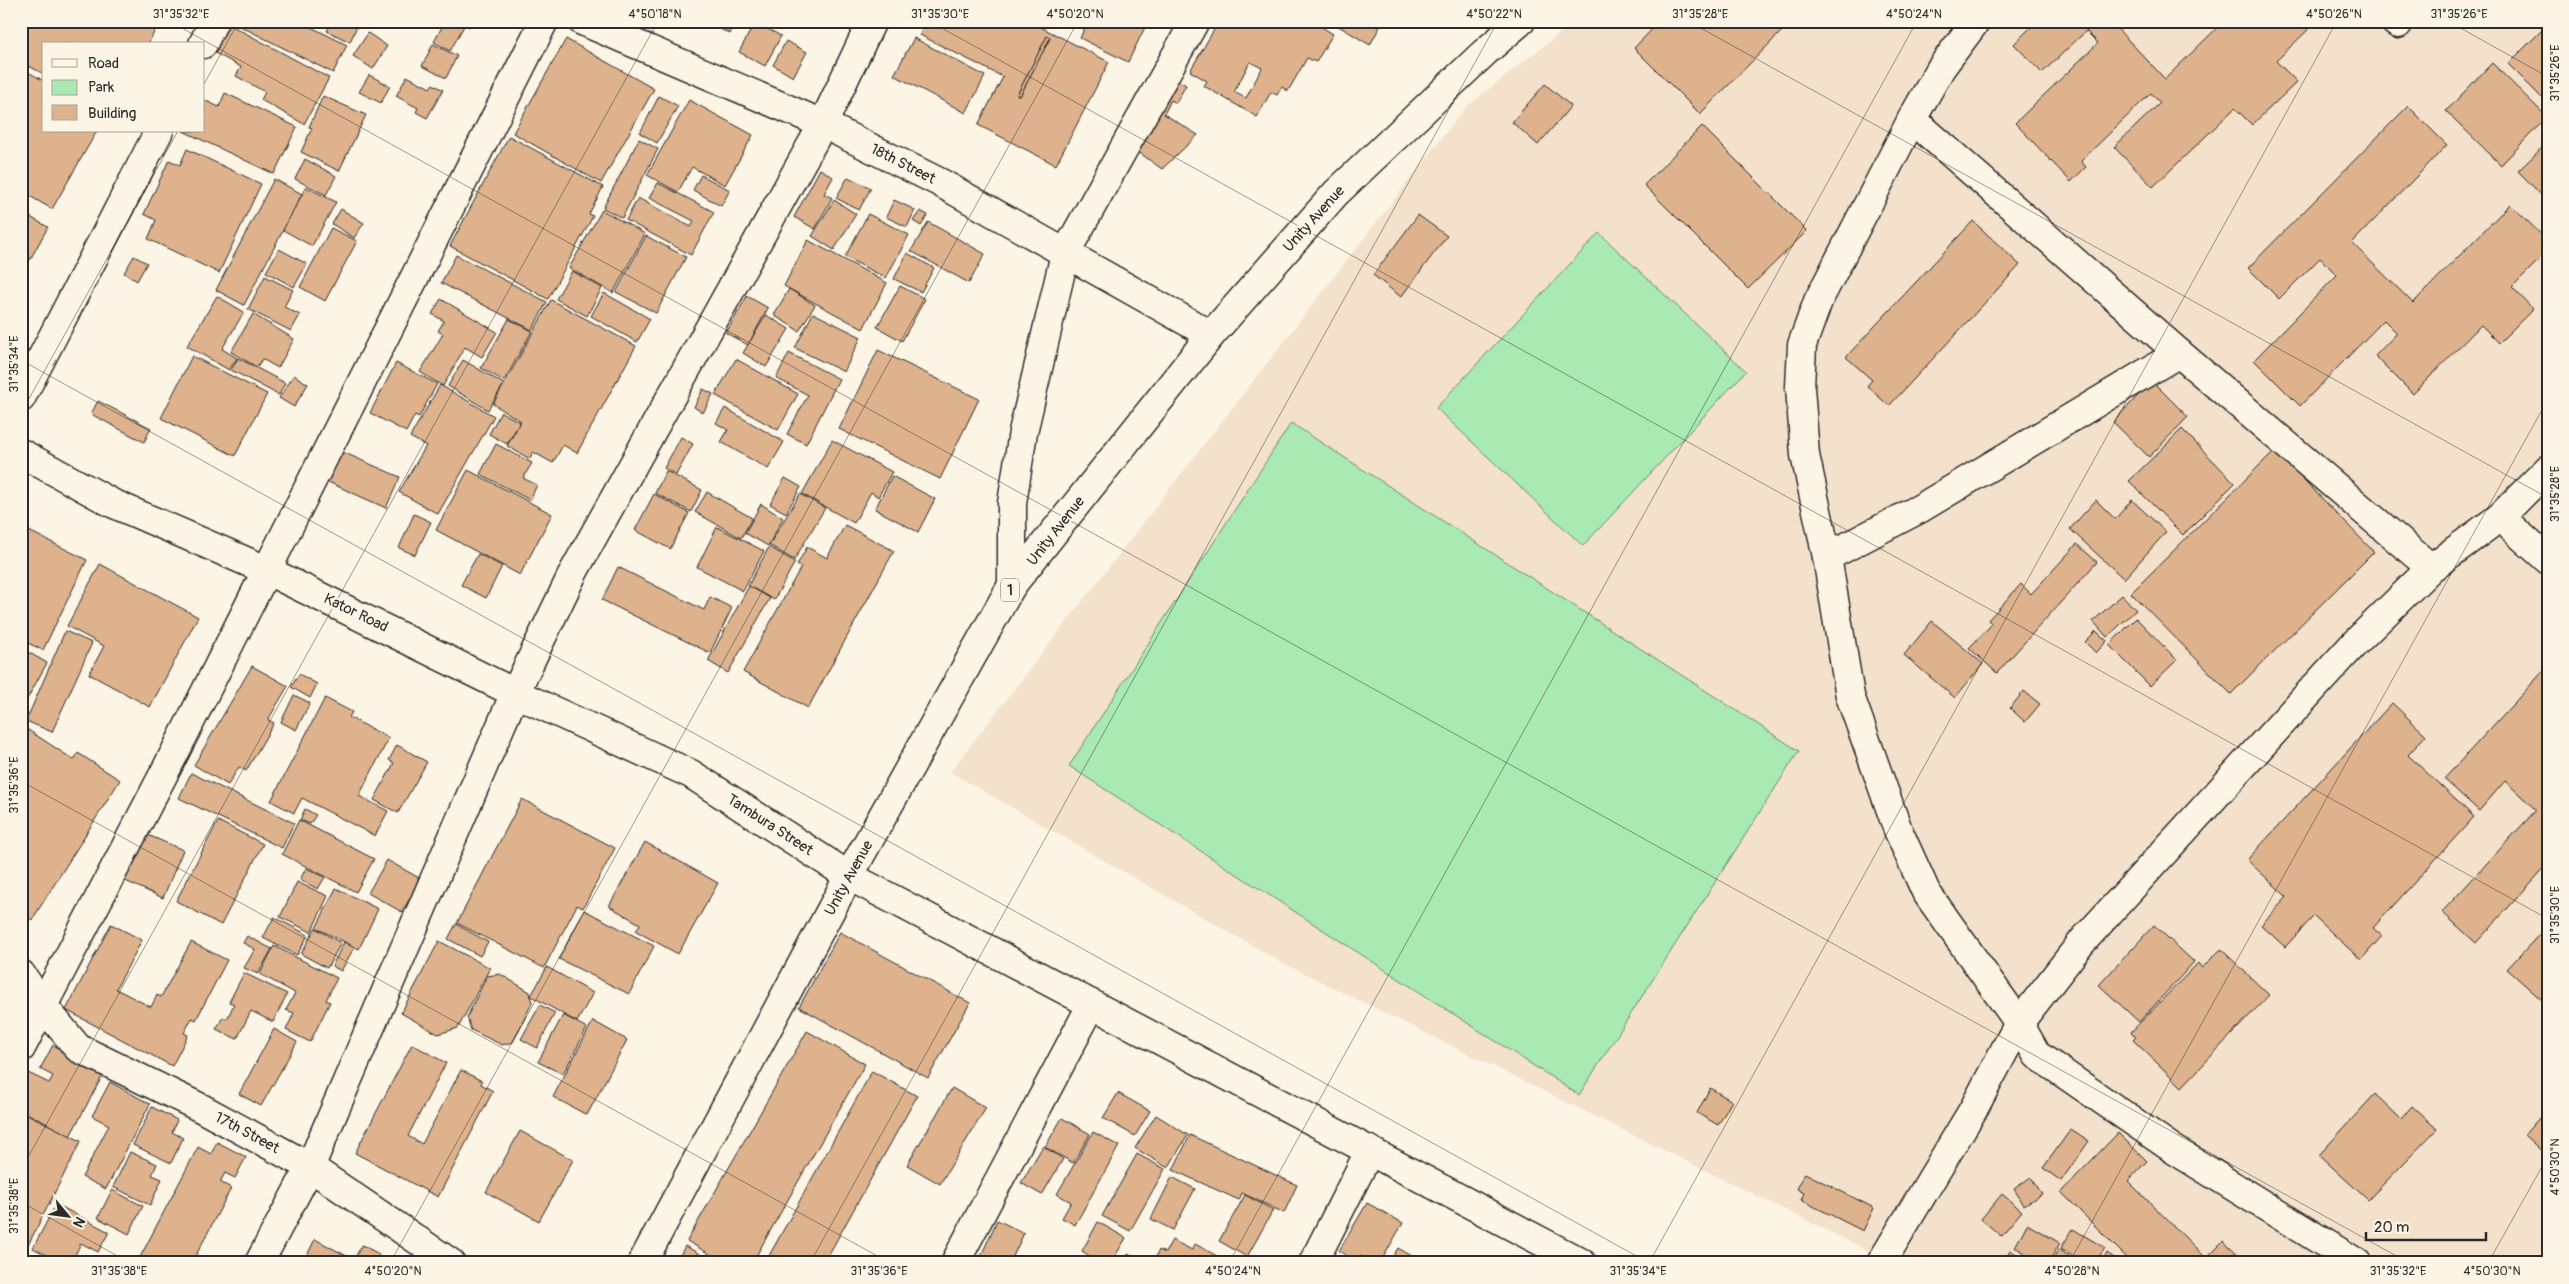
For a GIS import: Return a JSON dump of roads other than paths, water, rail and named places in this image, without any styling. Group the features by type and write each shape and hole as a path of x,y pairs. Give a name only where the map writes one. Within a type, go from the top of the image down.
{"street":[{"path":"204,42 214,21"},
{"path":"21,1048 44,1007 544,21"},
{"name":"18th Street","path":"582,21 823,124 939,182 1211,335"},
{"path":"260,1263 310,1167 516,693 574,572 823,124 872,21"},
{"path":"1012,585 1012,503 1023,432 1065,254 1194,21"},
{"name":"Unity Avenue","path":"642,1263 849,876 1012,585 1211,335 1336,194 1485,52 1521,21"},
{"path":"1976,21 1941,68 1912,119 1818,301 1802,345 1800,387 1805,455 1827,557 1850,696 1898,830 1926,892 2019,1023 2037,1055 2180,1154 2357,1263"},
{"path":"1912,119 2179,353 2431,568"},
{"path":"21,398 158,132"},
{"path":"1827,557 1921,508 2179,353"},
{"name":"Kator Road","path":"21,453 112,503 266,570 516,693 691,774"},
{"path":"1882,1263 1973,1110 2019,1023 2082,942 2354,644 2431,568 2500,517 2548,469"},
{"path":"2500,517 2548,560"},
{"name":"Tambura Street","path":"691,774 849,876 1582,1263"},
{"name":"17th Street","path":"21,974 44,1007 78,1048 201,1108 310,1167 451,1263"},
{"path":"955,1263 1092,1004"},
{"path":"1313,1263 1370,1150"}]}
